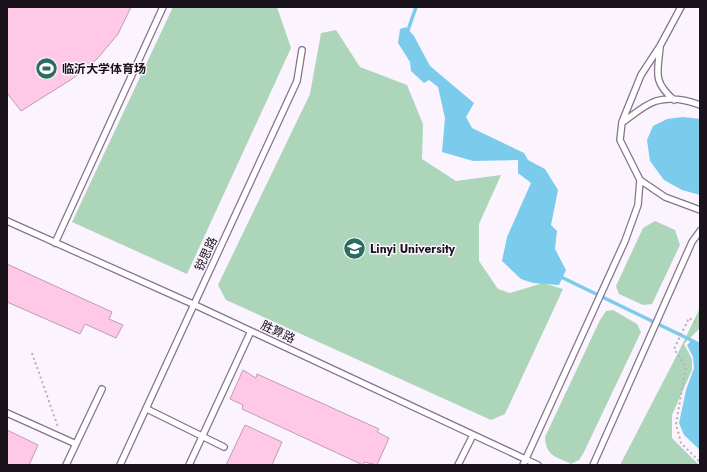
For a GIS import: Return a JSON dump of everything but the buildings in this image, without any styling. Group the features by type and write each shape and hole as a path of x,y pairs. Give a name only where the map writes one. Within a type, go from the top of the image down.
{"lane":[{"path":"55,243 163,7"},
{"path":"681,7 660,46 641,75 622,122 620,140 640,180 665,197 700,210"},
{"path":"660,46 658,79 664,91 674,100"},
{"name":"锐思路","path":"120,465 297,81 302,50"},
{"path":"622,122 655,102 674,100 693,102 700,105"},
{"path":"524,462 625,241 638,205 640,180"},
{"name":"胜算路","path":"7,221 195,305 473,435 524,462 538,465"},
{"path":"593,465 692,242 700,231"},
{"path":"189,465 250,331"},
{"path":"66,465 102,389"},
{"path":"147,408 224,447"},
{"path":"7,413 76,444"},
{"path":"458,465 473,435"}],"path":[{"path":"700,325 689,318 674,349 686,367 676,424 680,443 700,462"},
{"path":"32,353 63,438"}],"green space":[{"path":"173,7 277,7 291,48 187,274 72,222"},
{"path":"336,30 360,67 407,85 423,124 422,159 456,181 501,175 479,224 479,261 498,289 510,293 543,283 563,289 505,414 491,420 226,300 218,285 310,94 321,33"},
{"path":"655,221 675,230 680,245 652,304 643,305 619,294 616,286 643,228"},
{"path":"700,308 700,328 684,344 692,359 692,370 672,415 672,438 699,465 620,465 678,353"},
{"path":"613,310 637,324 641,332 584,452 579,460 571,464 556,457 547,449 545,437 600,320 606,311"}],"water":[{"path":"406,27 414,36 430,66 474,103 466,117 472,128 524,153 528,160 545,169 558,190 551,225 557,231 555,249 566,270 559,285 533,283 521,279 502,261 507,237 531,183 518,173 518,160 473,161 442,152 445,118 438,87 429,80 424,83 411,71 410,62 398,43 400,29"},
{"path":"683,117 700,119 700,195 682,190 664,180 650,161 647,140 653,126 667,119"},
{"path":"693,339 700,343 700,450 684,435 679,423 686,390 694,368 693,357 687,345"}],"waterway":[{"path":"407,33 416,7"},
{"path":"559,276 691,340 700,348"}],"place":[{"name":"临沂大学体育场","path":"46,69"},
{"name":"Linyi University","path":"354,249"}]}
